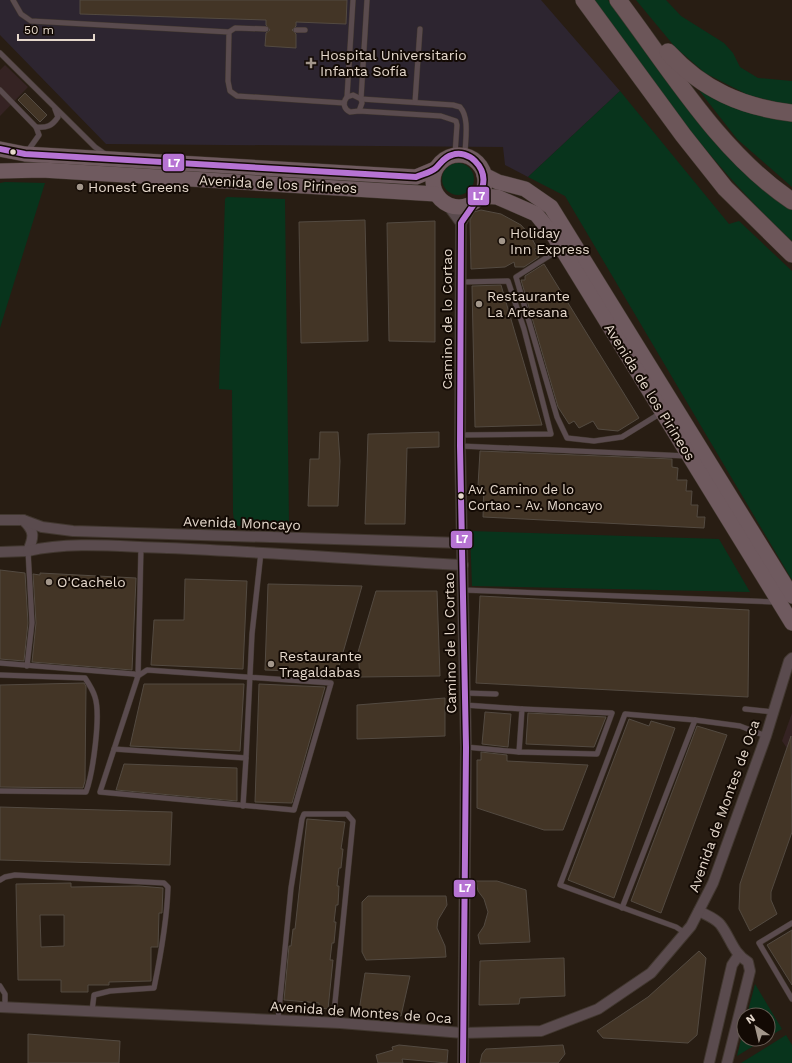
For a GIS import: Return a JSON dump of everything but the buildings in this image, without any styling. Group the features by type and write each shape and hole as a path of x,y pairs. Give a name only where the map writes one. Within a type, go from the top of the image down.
{"highway":[{"path":"584,0 683,135 725,188 792,254"},
{"path":"618,0 706,118 751,168 792,201"},
{"path":"636,23 654,37 679,64 702,82 744,104 792,113"}],"main road":[{"name":"Avenida de los Pirineos","path":"0,149 25,154 416,176 435,169"},
{"path":"460,154 475,160 481,167 484,175 484,184 476,199 462,206 441,199 432,179 435,169 445,158 460,154"},
{"name":"Avenida de los Pirineos","path":"0,171 54,171 441,199"},
{"name":"Avenida de los Pirineos","path":"484,175 498,182 525,189 551,207 786,599 792,623"},
{"name":"Avenida de los Pirineos","path":"476,199 497,197 536,214 561,248 690,456 786,599"}],"street":[{"path":"441,199 461,222 476,199"},
{"name":"Camino de lo Cortao","path":"461,222 460,446 466,747 463,1063"},
{"path":"0,520 23,520 31,528 33,536 28,551"},
{"name":"Avenida Moncayo","path":"23,520 42,527 72,531 462,543"},
{"path":"261,552 262,538"},
{"name":"Avenida Moncayo","path":"0,552 28,551 54,546 141,548 261,552 463,566"},
{"name":"Avenida de Montes de Oca","path":"2,1007 333,1023 463,1033 541,1031 598,1009 651,973 685,933 698,911 713,883 766,736 789,661 792,658"},
{"path":"782,686 792,680"},
{"path":"698,911 711,917 720,924 738,956 748,962 750,971 727,1063"},
{"path":"709,1063 732,965 738,956"}],"lane":[{"path":"13,0 21,14 32,21 229,32 234,28 266,29"},
{"path":"353,0 347,97 344,103 346,110 350,112 359,110 441,116 451,119 457,123 460,154"},
{"path":"359,110 362,103 367,0"},
{"path":"414,102 420,29"},
{"path":"296,30 305,30"},
{"path":"229,32 228,81 230,91 237,96 344,103"},
{"path":"0,53 95,147 112,159"},
{"path":"0,90 36,127 39,135 25,154"},
{"path":"347,97 353,95 361,99 453,105 462,109 465,122 460,154"},
{"path":"36,127 46,128 53,124 58,117 55,107"},
{"path":"561,248 516,277 552,403 567,438 594,441 622,437 662,412"},
{"path":"460,435 551,434 524,329 508,281 461,282"},
{"path":"460,446 690,456"},
{"path":"138,676 147,670 331,683 294,810 100,792 138,676 141,548"},
{"path":"27,666 32,623 28,551"},
{"path":"243,806 251,677 252,634 261,552"},
{"path":"463,590 786,599"},
{"path":"0,664 134,674 138,676"},
{"path":"0,675 85,678 96,698 96,727 92,769 86,792 0,791"},
{"path":"465,693 496,694"},
{"path":"465,706 612,714 597,754 519,752 466,747"},
{"path":"519,752 522,709"},
{"path":"745,709 773,712"},
{"path":"685,933 676,927 560,885 625,714 740,726 766,736"},
{"path":"622,908 694,720"},
{"path":"114,749 246,758"},
{"path":"278,1020 291,888 302,819 304,814 348,814 353,821 333,1023"},
{"path":"0,880 5,877 16,875 164,883 168,887 167,912 154,988 110,991 94,995 92,1011"},
{"path":"792,923 759,943 792,999"},
{"path":"0,986 5,994 2,1007"}],"shaded area":[{"name":"Hospital Universitario Infanta Sofía","path":"0,0 541,0 620,91 528,177 505,165 503,147 106,144 0,35"},
{"path":"5,65 28,87 0,116 0,70"},
{"path":"792,713 792,753 791,754 782,741"}],"green space":[{"path":"592,0 608,0 682,100 783,204 792,210 792,241 737,185 686,126"},
{"path":"636,0 666,0 681,16 724,43 733,53 740,67 758,78 792,81 792,106 748,95 705,73 675,47"},
{"path":"698,89 728,103 792,120 792,187 737,139"},
{"path":"620,91 729,224 739,221 792,271 792,580 565,196 528,177"},
{"path":"455,163 461,163 471,170 474,179 473,185 467,192 461,195 455,195 445,188 442,182 442,176 449,166"},
{"path":"0,183 45,183 0,328"},
{"path":"227,197 285,199 289,526 235,526 233,513 232,390 219,389 225,199"},
{"path":"470,531 719,539 750,592 472,586"},
{"path":"755,984 769,1007 749,1007"},
{"path":"776,1019 782,1029 776,1032"},
{"path":"786,1035 792,1045 792,1063 741,1063 767,1047 776,1047 776,1041"},
{"path":"739,1047 752,1047 737,1056"}],"transit line":[{"name":"L7","path":"0,149 25,154 416,177 434,170 447,157 458,154 470,157 481,169 483,185 476,201 461,223 460,446 466,747 463,1063"}],"place":[{"name":"Hospital Universitario Infanta Sofía","path":"311,63"},
{"name":"Honest Greens","path":"80,187"},
{"name":"Holiday Inn Express","path":"502,241"},
{"name":"Restaurante La Artesana","path":"479,304"},
{"name":"Av. Camino de lo Cortao - Av. Moncayo","path":"461,496"},
{"name":"O'Cachelo","path":"49,582"},
{"name":"Restaurante Tragaldabas","path":"271,664"}]}
